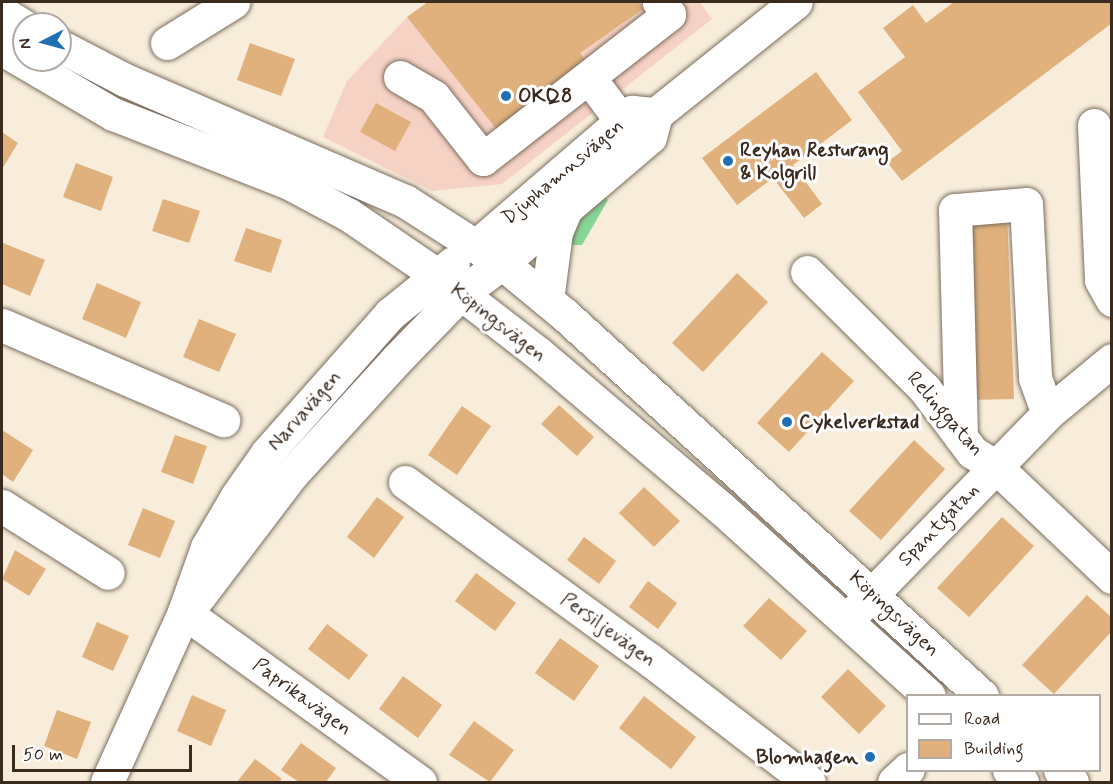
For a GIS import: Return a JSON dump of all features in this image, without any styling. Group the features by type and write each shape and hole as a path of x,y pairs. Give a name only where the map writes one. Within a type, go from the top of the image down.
{"main road":[{"path":"167,43 233,2"},
{"path":"400,77 434,97 483,159 590,79 669,14 659,2"},
{"name":"Djuphamnsvägen","path":"469,270 566,208 631,133 632,112 657,114 784,5"},
{"path":"2,49 113,114 289,183 319,186 493,283 605,380 649,392"},
{"name":"Köpingsvägen","path":"72,52 124,80 405,201 469,270 516,336 847,620 926,694"},
{"path":"590,79 631,133"},
{"path":"1094,125 1101,280 1112,300"},
{"name":"Djuphamnsvägen","path":"469,270 631,133"},
{"path":"961,437 955,210 1026,204 1035,378 1048,413"},
{"path":"547,300 556,232 566,208"},
{"name":"Köpingsvägen","path":"469,270 547,300 873,593 980,694"},
{"name":"Narvavägen","path":"184,612 204,594 292,474 396,360 469,270"},
{"name":"Narvavägen","path":"107,783 184,612 207,547 267,453 390,314 469,270"},
{"name":"Relinggatan","path":"807,272 924,388 972,452 996,467 1112,577"},
{"path":"2,325 223,420"},
{"path":"396,360 411,357 437,337 459,327 477,326 516,336"},
{"name":"Spantgatan","path":"847,620 1048,413 1112,360"},
{"name":"Persiljevägen","path":"405,482 650,660 809,783"},
{"path":"2,506 108,573"},
{"name":"Paprikavägen","path":"184,612 420,783"},
{"path":"894,783 906,771"},
{"path":"1011,772 1022,783"},
{"path":"1061,772 1072,783"}],"shaded area":[{"path":"428,2 700,2 712,19 502,184 432,191 323,137 347,81 407,17"}],"green space":[{"path":"601,194 608,200 582,245 568,245 581,217"}],"building":[{"name":"OKQ8","path":"428,2 638,2 643,9 580,53 587,62 498,131 407,17"},
{"path":"954,2 1112,2 1112,23 902,181 887,162 902,151 858,92 905,57 883,28 913,5 926,23"},
{"path":"250,43 295,59 281,96 237,80"},
{"path":"816,72 852,120 793,165 822,204 804,218 773,178 737,205 702,158"},
{"path":"376,103 411,122 395,151 360,132"},
{"path":"2,132 18,143 2,169"},
{"path":"76,163 113,177 101,211 63,197"},
{"path":"163,199 200,211 189,243 152,231"},
{"path":"1007,212 1014,399 969,400 963,214"},
{"path":"246,228 282,240 271,273 234,261"},
{"path":"3,243 45,260 30,296 2,284"},
{"path":"737,273 768,302 703,372 672,343"},
{"path":"97,283 141,302 126,338 82,319"},
{"path":"199,319 236,334 219,372 183,357"},
{"path":"822,352 854,381 789,452 757,423"},
{"path":"559,405 594,437 577,456 541,424"},
{"path":"462,406 491,426 457,475 428,455"},
{"path":"2,430 33,450 13,482 2,474"},
{"path":"175,435 207,446 193,484 161,472"},
{"path":"914,440 945,469 881,540 849,511"},
{"path":"644,487 680,521 654,547 619,513"},
{"path":"377,497 404,517 374,558 347,537"},
{"path":"143,508 175,521 160,558 128,545"},
{"path":"1002,517 1034,546 969,617 937,588"},
{"path":"584,537 616,561 599,584 567,560"},
{"path":"15,550 46,569 29,596 2,579"},
{"path":"476,573 516,603 495,631 455,601"},
{"path":"648,581 677,603 658,629 629,607"},
{"path":"1087,595 1112,618 1112,631 1054,694 1022,665"},
{"path":"769,598 807,631 781,660 743,626"},
{"path":"97,622 129,636 113,671 82,657"},
{"path":"327,624 368,655 349,680 308,649"},
{"path":"560,638 599,666 574,701 535,673"},
{"path":"848,669 886,706 859,734 821,697"},
{"path":"403,676 442,705 418,738 379,709"},
{"path":"192,695 226,710 211,746 177,731"},
{"path":"644,696 696,737 671,769 619,728"},
{"path":"57,710 91,722 77,759 44,746"},
{"path":"474,721 514,750 490,782 449,755"},
{"path":"301,743 336,768 326,782 299,782 281,770"},
{"path":"255,759 282,779 279,782 237,782"}],"place":[{"name":"OKQ8","path":"506,96"},
{"name":"Reyhan Resturang & Kolgrill","path":"728,161"},
{"name":"Cykelverkstad","path":"787,422"},
{"name":"Blomhagen","path":"870,757"}]}
